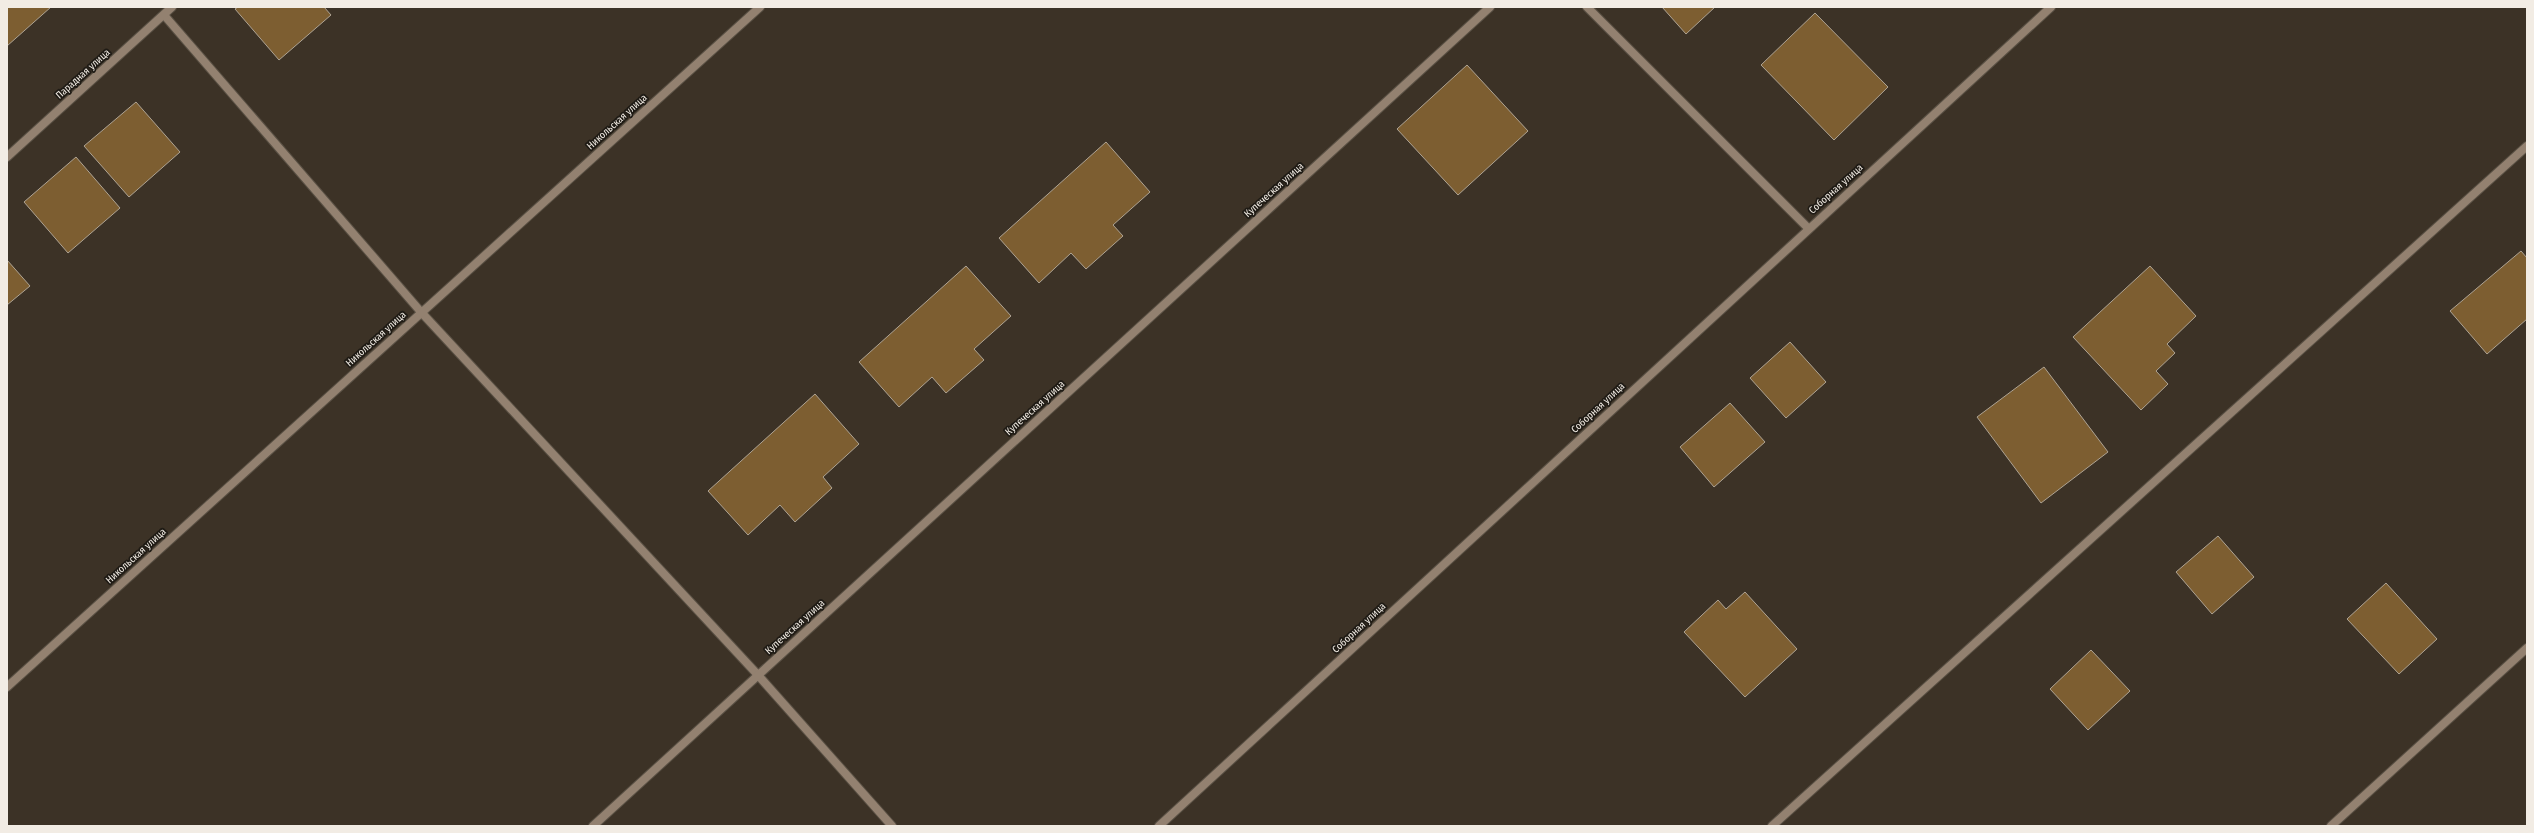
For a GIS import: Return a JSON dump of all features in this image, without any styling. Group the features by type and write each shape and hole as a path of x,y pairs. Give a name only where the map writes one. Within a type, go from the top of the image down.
{"street":[{"name":"Парадная улица","path":"7,157 172,7"},
{"name":"Никольская улица","path":"7,687 760,7"},
{"name":"Купеческая улица","path":"593,826 757,674 1490,7"},
{"path":"1586,7 1808,228"},
{"name":"Соборная улица","path":"1159,826 1808,228 2051,7"},
{"path":"164,14 421,312 757,674 892,826"},
{"path":"1772,826 2527,146"},
{"path":"2331,826 2527,648"}],"building":[{"path":"7,7 51,7 7,46"},
{"path":"238,7 324,7 331,15 279,60 235,9"},
{"path":"1662,7 1715,7 1686,34"},
{"path":"1815,13 1888,87 1834,140 1761,65"},
{"path":"1467,65 1528,131 1458,195 1397,129"},
{"path":"136,102 180,152 129,197 84,146"},
{"path":"1106,142 1150,192 1113,225 1123,236 1086,269 1071,253 1039,283 999,238"},
{"path":"76,157 120,208 68,253 24,202"},
{"path":"2521,251 2527,258 2527,319 2487,354 2450,311"},
{"path":"7,260 30,286 7,305"},
{"path":"966,266 1011,316 974,349 984,360 946,393 932,377 899,407 859,362"},
{"path":"2150,266 2196,316 2167,344 2175,353 2156,371 2168,384 2141,410 2073,337"},
{"path":"1790,342 1826,382 1786,418 1750,378"},
{"path":"2044,367 2108,452 2041,503 1977,417"},
{"path":"815,394 859,444 823,477 832,488 795,522 780,505 748,535 708,491"},
{"path":"1730,403 1765,442 1714,487 1680,447"},
{"path":"2218,536 2254,577 2212,614 2176,572"},
{"path":"2386,583 2437,639 2399,674 2347,619"},
{"path":"1745,592 1797,649 1745,697 1684,632 1718,600 1726,609"},
{"path":"2091,650 2130,691 2088,730 2050,689"}]}
